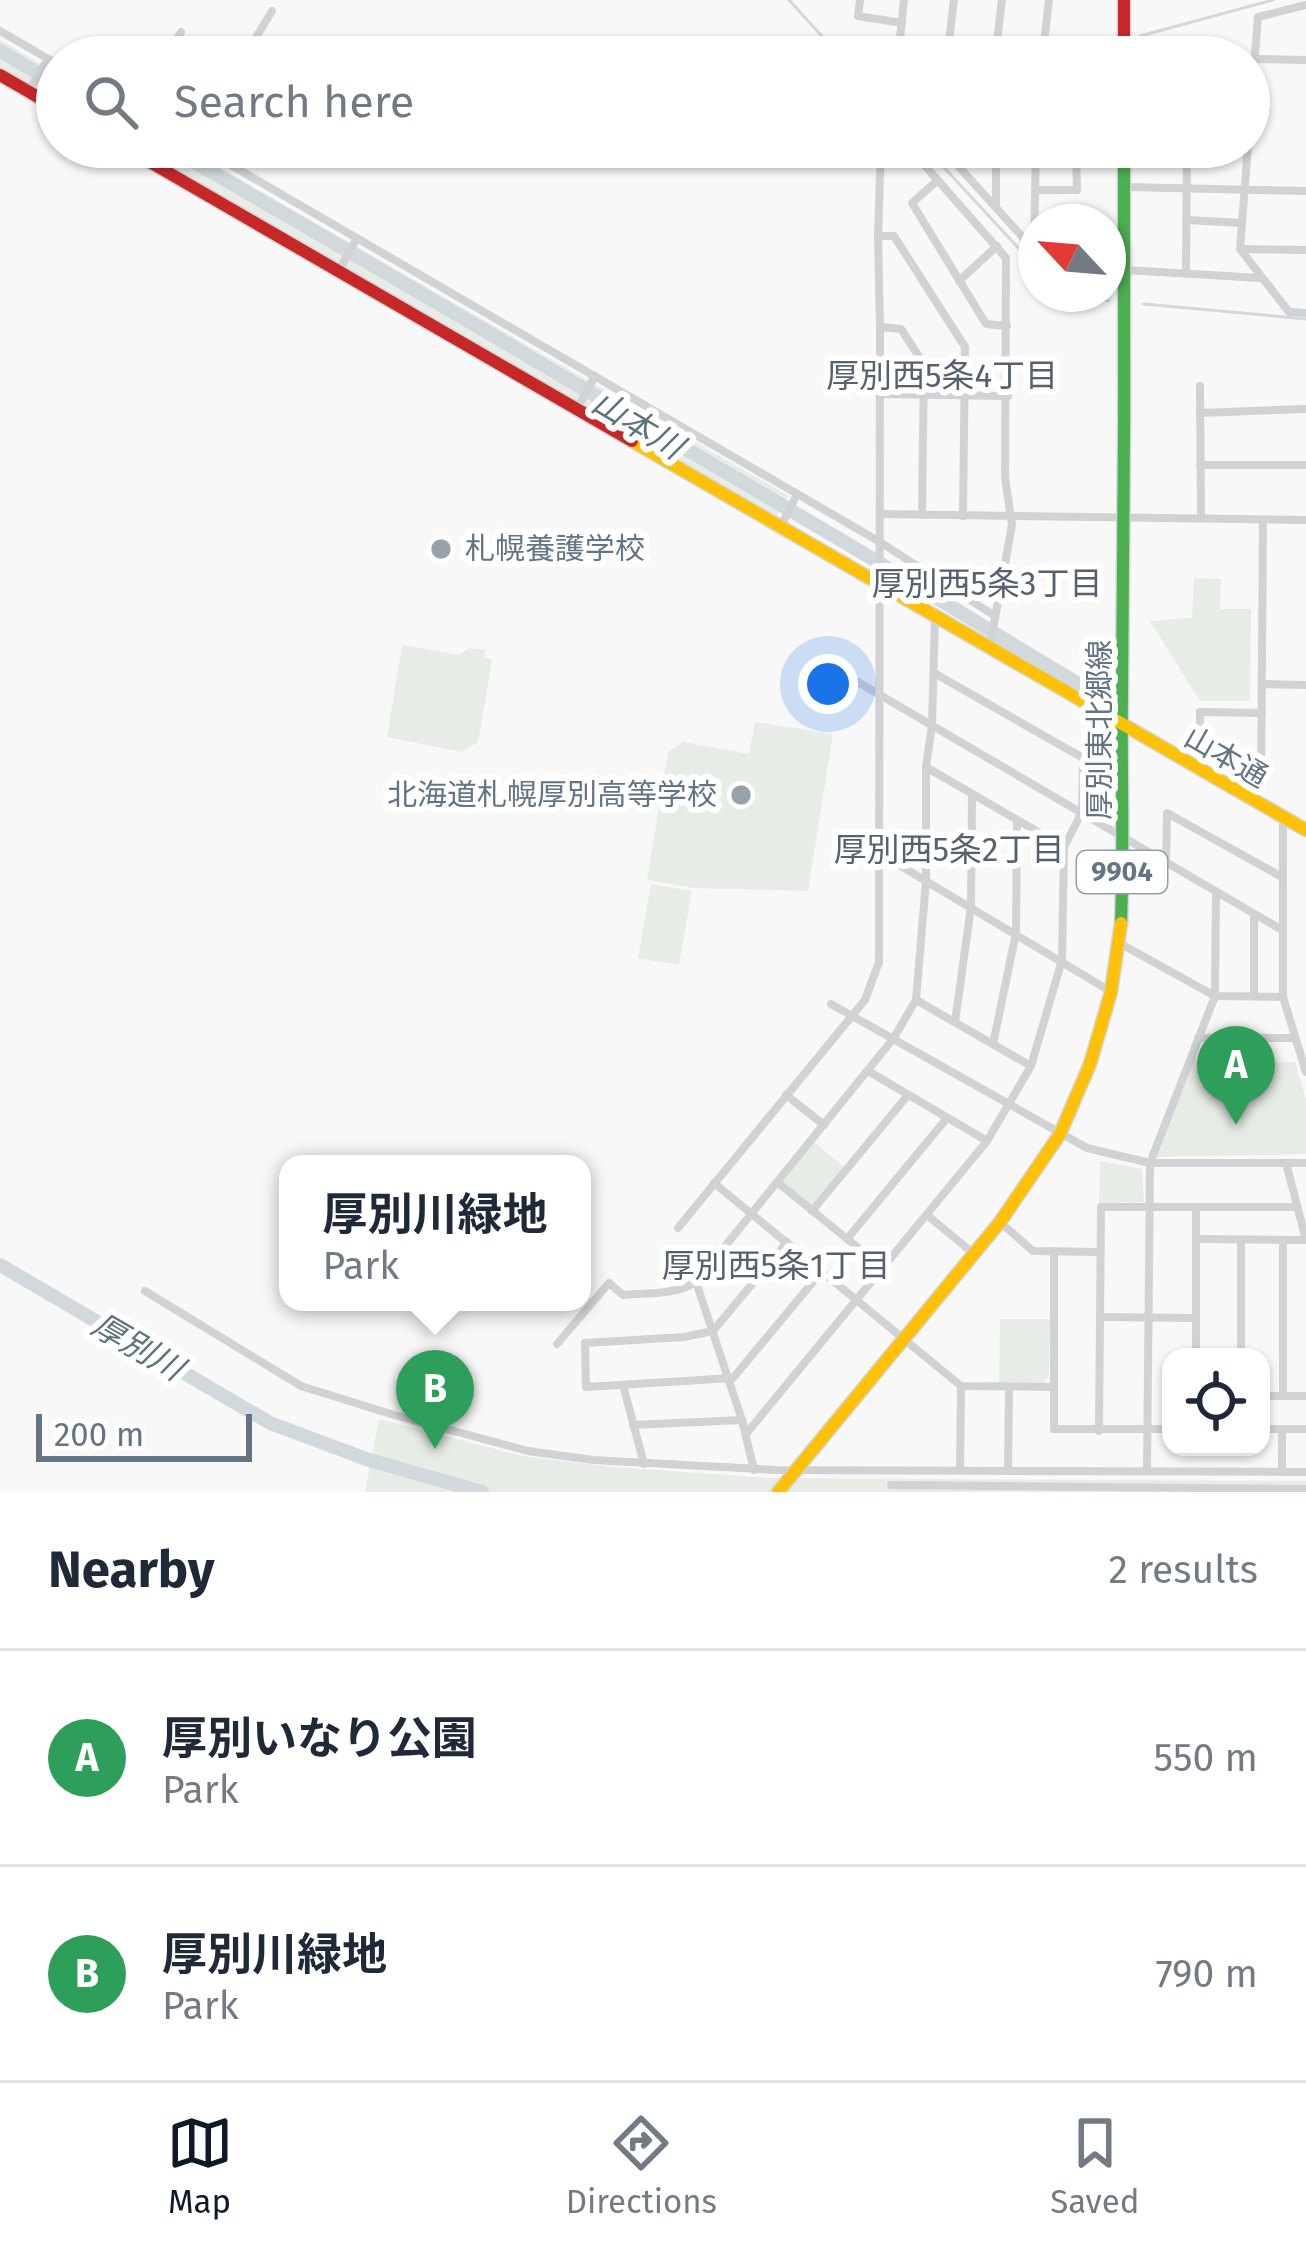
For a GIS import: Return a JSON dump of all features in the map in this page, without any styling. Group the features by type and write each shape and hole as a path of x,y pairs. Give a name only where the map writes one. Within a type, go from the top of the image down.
{"main road":[{"path":"1124,0 1124,36"},
{"path":"0,75 36,89"},
{"name":"山本通","path":"174,168 880,576 934,615 992,644 1122,725 1261,792 1282,816 1306,830"},
{"name":"厚別東北郷線","path":"1124,168 1124,204"},
{"name":"厚別東北郷線","path":"778,1491 1000,1222 1060,1134 1090,1064 1120,943 1124,312"}],"street":[{"path":"860,0 858,16 902,22"},
{"path":"900,36 904,0"},
{"path":"950,36 954,0"},
{"path":"998,36 1002,0"},
{"path":"1045,36 1049,0"},
{"path":"1256,36 1258,17 1306,5"},
{"path":"257,36 272,10"},
{"path":"0,31 36,53"},
{"path":"179,36 182,32"},
{"path":"1270,59 1306,60"},
{"path":"32,85 36,80"},
{"path":"235,168 880,545 995,621"},
{"path":"678,1228 865,1000 879,962 880,168"},
{"path":"927,168 1006,258 1005,477 1012,516 992,644"},
{"path":"960,168 1018,232"},
{"path":"996,168 996,208"},
{"path":"1036,168 1036,204"},
{"path":"1036,190 1077,190 1076,168"},
{"path":"1186,168 1186,272"},
{"path":"1247,168 1240,249 1289,312 1306,313"},
{"path":"938,180 912,203 986,324 1007,326"},
{"path":"1124,187 1306,191"},
{"path":"1187,220 1242,223"},
{"path":"878,236 895,236 965,347 963,515"},
{"path":"342,265 356,240"},
{"path":"959,280 997,246"},
{"path":"1240,249 1306,250"},
{"path":"1126,270 1262,278"},
{"path":"880,327 901,329 924,364 922,515"},
{"path":"580,404 594,379"},
{"path":"1200,386 1201,517"},
{"path":"880,394 1008,396"},
{"path":"1200,412 1306,410"},
{"path":"1200,465 1306,465"},
{"path":"784,520 796,498"},
{"path":"880,514 1306,520"},
{"path":"1261,792 1263,520"},
{"path":"591,1304 609,1283 622,1294 663,1292 696,1282 893,1039 916,1000 926,881 934,615"},
{"path":"746,1434 987,1141 1030,1066 1062,960 1064,848 1082,812 1083,758 934,673"},
{"path":"856,681 1282,931"},
{"path":"1263,684 1306,685"},
{"path":"1261,792 1200,743 1201,712 1262,713"},
{"path":"926,767 1064,848"},
{"path":"955,1022 971,907 972,795"},
{"path":"1166,863 1167,813 1282,877"},
{"path":"1282,816 1282,997 1306,1072"},
{"path":"993,1044 1016,933 1017,821"},
{"path":"851,844 878,853 1111,992"},
{"path":"1147,1471 1150,1163 1215,996 1216,892"},
{"path":"1254,915 1255,996"},
{"path":"1120,943 1215,996 1282,997"},
{"path":"916,1000 1030,1066"},
{"path":"831,1004 1088,1148 1150,1163 1306,1162"},
{"path":"1198,1037 1295,1039"},
{"path":"868,1071 987,1141"},
{"path":"786,1095 824,1125"},
{"path":"812,1211 908,1095"},
{"path":"847,1240 947,1118"},
{"path":"1196,1239 1306,1241 1286,1162"},
{"path":"715,1183 962,1386 1054,1387"},
{"path":"777,1183 883,1268"},
{"path":"1099,1430 1102,1207 1296,1207"},
{"path":"1196,1207 1196,1348"},
{"path":"927,1215 974,1254"},
{"path":"1000,1222 1033,1251 1100,1252"},
{"path":"1241,1240 1241,1348"},
{"path":"1283,1240 1283,1396"},
{"path":"585,1343 713,1331 787,1242"},
{"path":"1054,1251 1054,1429 1162,1430"},
{"path":"571,1328 585,1343 586,1387 733,1378 822,1271"},
{"path":"696,1282 754,1470"},
{"path":"146,1291 301,1386 528,1450 644,1464 754,1470 1306,1472"},
{"path":"557,1344 585,1311"},
{"path":"1100,1317 1196,1318"},
{"path":"623,1385 644,1464"},
{"path":"960,1470 962,1386"},
{"path":"1008,1470 1009,1387"},
{"path":"1270,1396 1306,1396"},
{"path":"633,1425 742,1420"},
{"path":"1282,1429 1282,1472"},
{"path":"1270,1430 1306,1430"},
{"path":"890,1470 891,1488 1306,1489"}],"shaded area":[{"path":"0,40 36,61 36,90 0,69"},
{"path":"172,168 220,168 789,496 777,516"},
{"path":"1194,578 1221,579 1220,609 1251,609 1250,701 1200,701 1150,621 1192,618"},
{"path":"402,645 459,655 469,648 485,650 484,657 492,660 478,742 462,752 387,737"},
{"path":"755,722 833,734 808,891 694,888 647,880 668,752 683,742 749,754"},
{"path":"651,884 692,891 679,965 638,958"},
{"path":"1193,1060 1295,1062 1306,1099 1306,1154 1158,1157 1155,1152"},
{"path":"814,1142 844,1167 810,1206 781,1182"},
{"path":"1100,1161 1142,1169 1144,1202 1099,1203"},
{"path":"1000,1319 1050,1319 1049,1375 1044,1383 999,1383"},
{"path":"379,1419 523,1456 603,1466 766,1478 1306,1481 1306,1492 365,1492"}],"waterway":[{"path":"789,0 822,36"},
{"path":"1140,36 1273,0"},
{"name":"山本川","path":"0,51 36,72"},
{"name":"山本川","path":"204,168 1108,701"},
{"path":"944,168 1018,248"},
{"path":"1144,304 1306,319"},
{"name":"厚別川","path":"0,1265 270,1423 369,1460 482,1492"}],"traffic: fast":[{"path":"1121,923 1124,168"}],"traffic: slow":[{"path":"632,441 1306,830"},
{"path":"778,1492 1000,1222 1060,1134 1090,1064 1111,992 1121,923"}],"traffic: jam":[{"path":"1124,0 1124,36"},
{"path":"0,75 36,96"},
{"path":"160,168 632,441"}],"place":[{"name":"札幌養護学校","path":"441,549"},
{"name":"北海道札幌厚別高等学校","path":"741,795"},
{"name":"厚別いなり公園","path":"1236,1125"},
{"name":"厚別川緑地","path":"435,1449"}],"district":[{"name":"厚別西5条4丁目","path":"942,375"},
{"name":"厚別西5条3丁目","path":"987,583"},
{"name":"厚別西5条2丁目","path":"949,849"},
{"name":"厚別西5条1丁目","path":"776,1265"}]}
